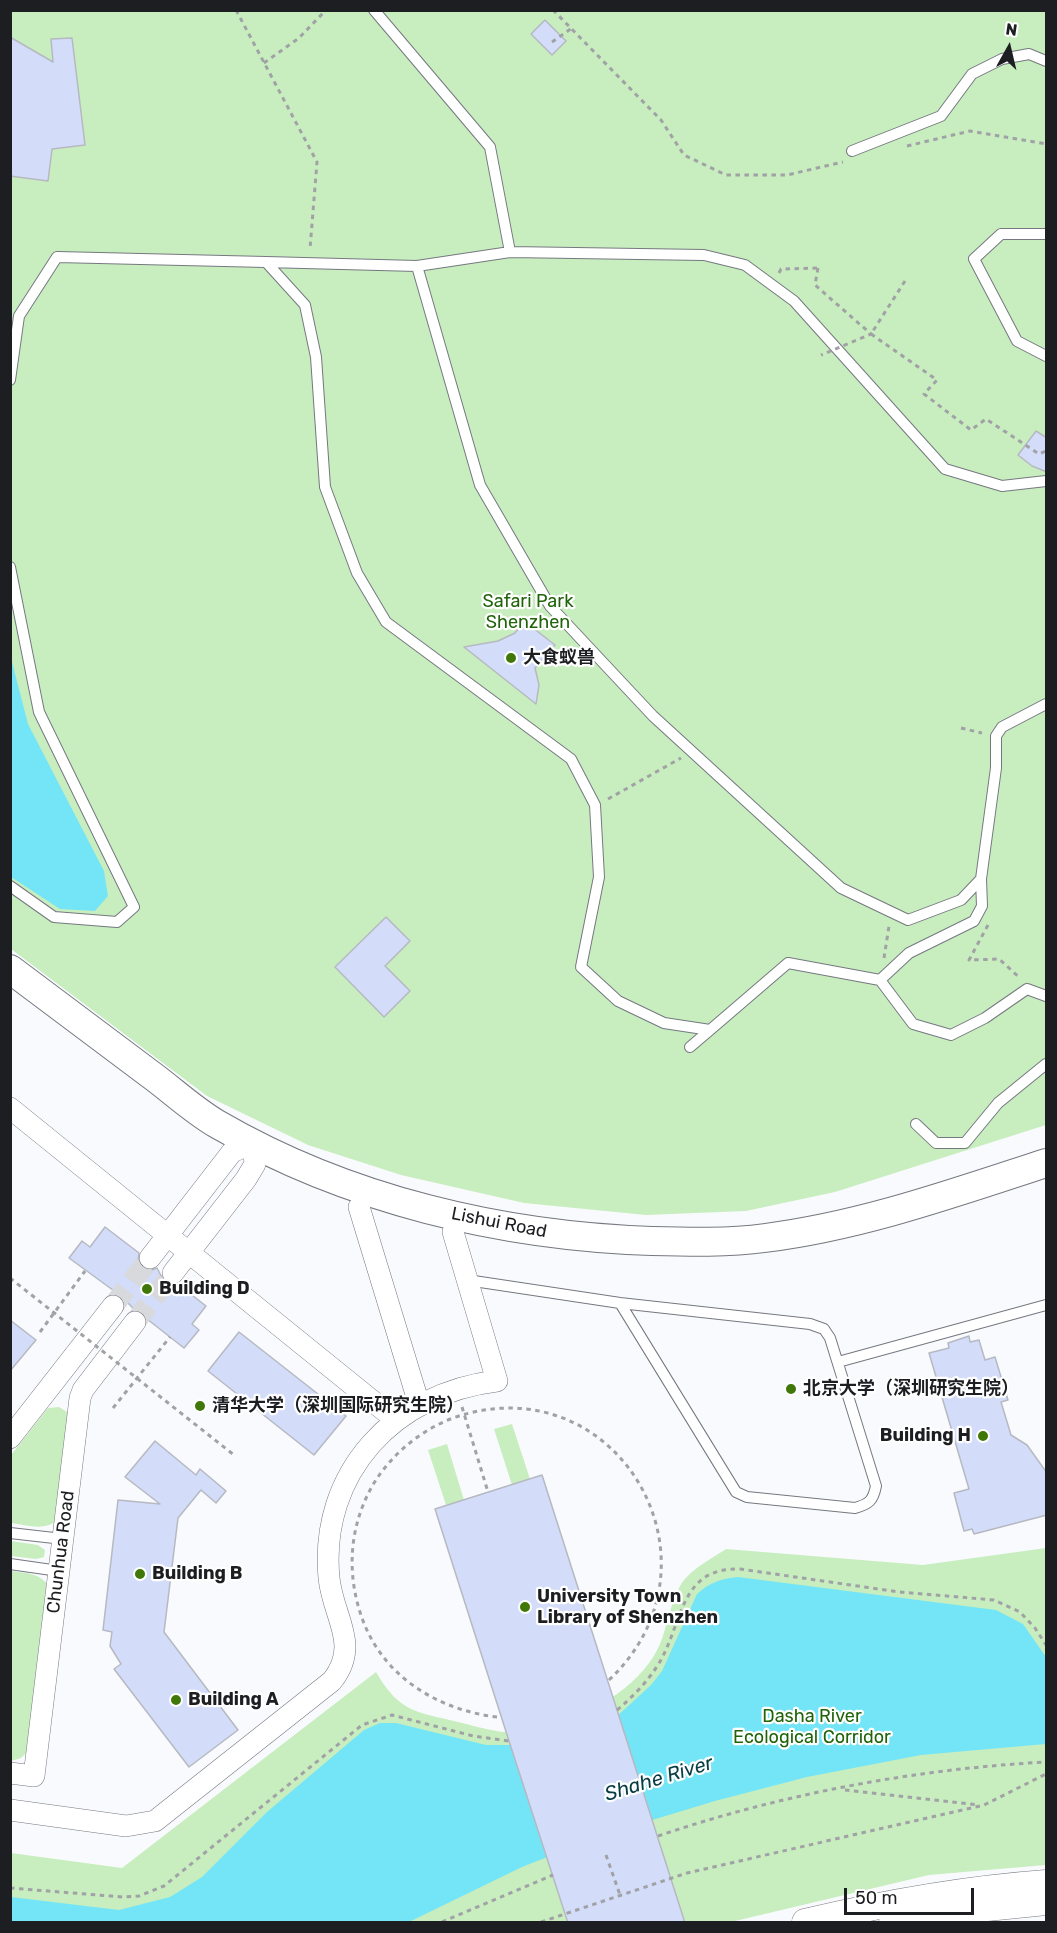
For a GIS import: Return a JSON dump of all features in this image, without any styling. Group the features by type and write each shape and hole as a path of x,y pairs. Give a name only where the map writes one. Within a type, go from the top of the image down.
{"main road":[{"name":"Lishui Road","path":"10,969 215,1123 247,1153 288,1181 359,1207 453,1232 555,1248 608,1252 688,1256 766,1253 835,1241 896,1226 1047,1179"},
{"name":"Lishui Road","path":"10,990 204,1137 247,1153 298,1166 426,1209 549,1233 611,1239 690,1242 763,1239 829,1228 890,1213 1047,1163"}],"street":[{"path":"10,1108 396,1420"},
{"path":"150,1258 168,1235 247,1153"},
{"path":"173,1273 189,1252 247,1153"},
{"path":"359,1207 419,1404"},
{"path":"10,1810 126,1826 155,1821 332,1681 344,1664 347,1645 329,1579 329,1542 332,1521 341,1493 355,1465 381,1433 419,1404 456,1388 496,1381 453,1232"},
{"name":"Chunhua Road","path":"10,1773 33,1776 77,1411 72,1382 113,1306"},
{"name":"Chunhua Road","path":"10,1438 135,1322"},
{"path":"805,1923 892,1902 972,1890 1047,1883"},
{"path":"892,1923 977,1909 1047,1902"}],"lane":[{"path":"374,10 490,147 510,252"},
{"path":"852,151 941,116 972,74 1002,59 1029,54 1047,61"},
{"path":"1047,234 1001,234 974,259 1017,342 1047,356"},
{"path":"10,380 19,316 57,257 417,267 510,252 704,255 745,265 794,301 945,469 1002,486 1047,481"},
{"path":"266,262 304,305 316,357 325,487 357,573 386,622 571,759 596,805 599,878 581,967 618,1001 664,1023 710,1030"},
{"path":"417,267 480,485 550,606 653,716 841,888 908,920 962,900 981,879"},
{"path":"10,567 39,712 134,907 117,922 54,917 10,886"},
{"path":"880,981 909,953 974,921 982,906 981,879 996,768 996,736 1002,727 1047,704"},
{"path":"690,1047 788,963 880,981 913,1024 951,1035 985,1018 1028,989 1047,996"},
{"path":"916,1124 936,1143 965,1143 998,1103 1047,1064"},
{"path":"467,1280 620,1303 810,1324 824,1329 830,1338 838,1362 876,1486 874,1498 868,1504 855,1509 747,1497 736,1492 620,1303"},
{"path":"838,1362 1047,1305"},
{"path":"10,1533 63,1539"},
{"path":"10,1564 59,1571"}],"path":[{"path":"237,10 317,162 309,264"},
{"path":"264,63 299,38 326,10"},
{"path":"553,10 661,120 684,155 726,175 787,175 844,161"},
{"path":"552,42 572,28"},
{"path":"901,147 970,130 1047,144"},
{"path":"772,285 781,269 818,268 814,285 871,334 937,380 924,394 970,430 986,419 1039,454 1047,451"},
{"path":"821,355 871,334 905,281"},
{"path":"962,728 996,736"},
{"path":"596,805 646,780 692,751"},
{"path":"982,906 989,928 969,960 999,959 1020,977 1028,989"},
{"path":"880,981 891,912"},
{"path":"40,1332 85,1270"},
{"path":"10,1278 234,1455"},
{"path":"113,1408 170,1337"},
{"path":"497,1718 463,1712 432,1698 404,1679 392,1666 364,1624 354,1591 352,1557 362,1508 383,1470 415,1438 464,1414 494,1409 524,1410 568,1421 608,1446 639,1481 653,1509 661,1539 661,1586 644,1638 631,1657 609,1680"},
{"path":"464,1414 488,1492"},
{"path":"617,1710 641,1688 661,1660 675,1630 683,1605 694,1585 720,1570 740,1569 899,1592 993,1600 1020,1612 1047,1645"},
{"path":"10,1888 123,1897 139,1896 164,1886 362,1725 382,1716 404,1718 473,1736 509,1741"},
{"path":"658,1836 769,1803 917,1774 1047,1762"},
{"path":"541,1923 687,1873 984,1805 1047,1774"},
{"path":"841,1789 984,1805"},
{"path":"606,1855 620,1895"},
{"path":"442,1923 552,1875"}],"green space":[{"name":"Safari Park Shenzhen","path":"10,11 1046,11 1046,1125 835,1192 746,1211 646,1215 524,1203 401,1175 308,1145 207,1096 11,949"},
{"path":"59,1407 67,1412 71,1419 58,1519 42,1527 11,1523 11,1455 48,1408"},
{"path":"512,1424 530,1479 512,1485 494,1429"},
{"path":"447,1444 464,1500 446,1505 428,1450"},
{"path":"11,1541 38,1545 45,1550 44,1557 36,1559 11,1556"},
{"name":"Dasha River Ecological Corridor","path":"1046,1548 1046,1865 929,1875 731,1922 11,1922 11,1853 122,1868 376,1672 385,1686 402,1704 422,1713 495,1731 512,1733 529,1731 582,1714 600,1705 631,1682 655,1654 673,1603 684,1580 701,1565 726,1549 923,1565"},
{"path":"11,1571 38,1577 50,1588 28,1751 21,1758 11,1761"}],"water":[{"path":"11,658 28,724 104,871 108,896 95,911 60,909 11,877"},
{"name":"Shahe River","path":"738,1577 996,1610 1023,1624 1046,1657 1046,1744 921,1755 807,1777 715,1801 606,1834 522,1867 409,1922 11,1922 11,1897 119,1910 170,1897 202,1877 267,1812 364,1730 380,1723 396,1723 486,1745 537,1745 615,1718 651,1685 662,1671 697,1594 716,1582"}],"building":[{"path":"545,20 566,41 552,55 531,34"},
{"path":"10,37 53,62 51,39 72,38 85,145 52,149 48,181 10,176"},
{"path":"1036,431 1047,438 1047,472 1032,466 1018,455"},
{"name":"大食蚁兽","path":"524,621 555,645 535,668 539,685 536,704 464,647 498,641 515,633"},
{"path":"386,917 410,941 385,966 410,991 384,1017 335,967"},
{"name":"Building D","path":"105,1227 139,1253 138,1262 142,1268 149,1271 157,1268 165,1283 178,1284 206,1306 192,1324 199,1330 184,1348 147,1319 143,1312 135,1310 121,1296 69,1258 82,1241 90,1247"},
{"path":"10,1320 36,1340 10,1371"},
{"path":"239,1332 346,1416 314,1455 208,1371"},
{"name":"Building H","path":"969,1336 970,1342 979,1340 985,1360 995,1357 1008,1400 1001,1402 1011,1435 1027,1445 1047,1473 1047,1515 974,1534 972,1529 964,1531 954,1493 969,1489 929,1353 949,1348 948,1343"},
{"name":"Building B","path":"155,1441 196,1475 200,1469 226,1491 216,1503 201,1490 178,1518 164,1632 238,1730 189,1767 114,1669 121,1664 110,1646 112,1632 103,1630 118,1500 160,1504 125,1477"},
{"name":"University Town Library of Shenzhen","path":"542,1475 685,1923 568,1923 509,1741 435,1509"}],"tunnel":[{"path":"113,1306 150,1258"},
{"path":"135,1322 173,1273"}],"place":[{"name":"大食蚁兽","path":"511,658"},
{"name":"Building D","path":"147,1289"},
{"name":"北京大学（深圳研究生院）","path":"791,1389"},
{"name":"清华大学（深圳国际研究生院）","path":"200,1406"},
{"name":"Building H","path":"983,1436"},
{"name":"Building B","path":"140,1574"},
{"name":"University Town Library of Shenzhen","path":"525,1607"},
{"name":"Building A","path":"176,1700"}]}
